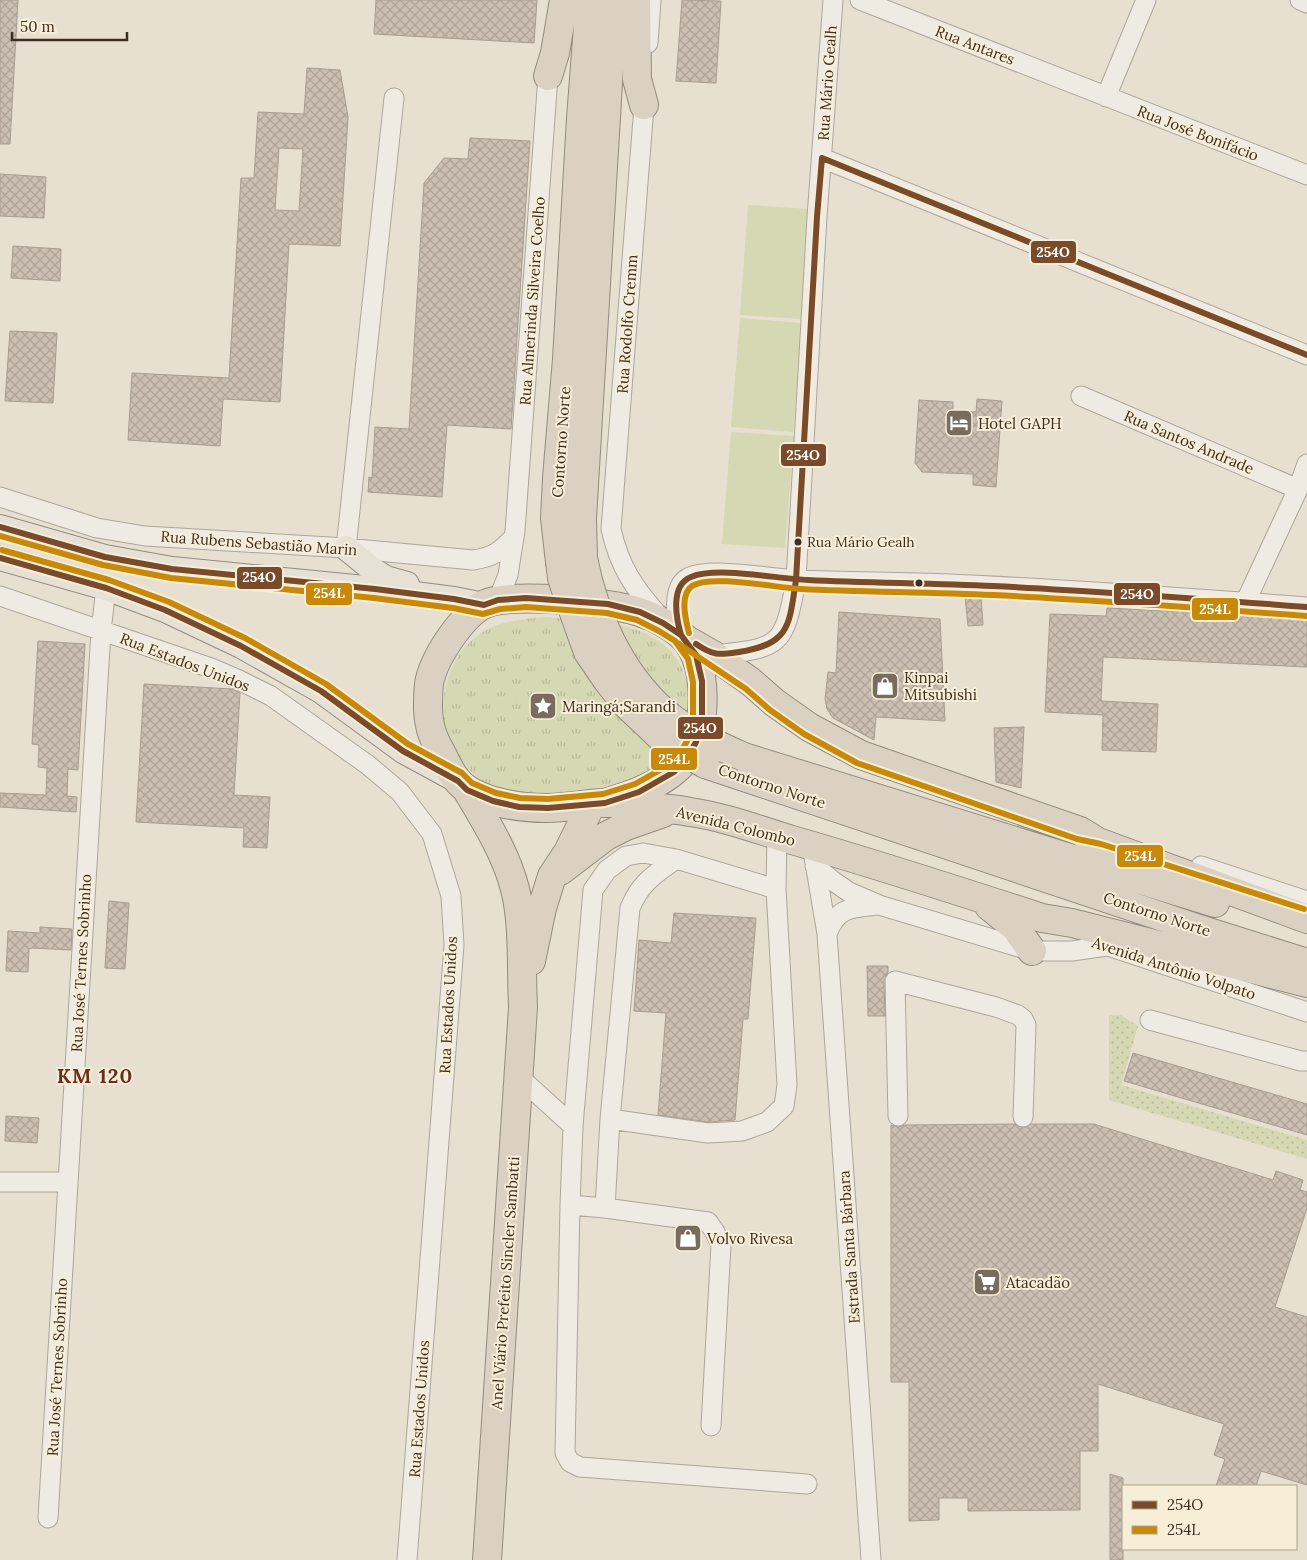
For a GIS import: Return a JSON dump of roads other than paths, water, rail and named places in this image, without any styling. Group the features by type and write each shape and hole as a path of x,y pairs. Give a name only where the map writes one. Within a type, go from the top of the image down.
{"highway":[{"path":"548,76 555,53 564,0"},
{"name":"Contorno Norte","path":"590,0 567,359 557,478 556,518 562,578 588,652 607,680 626,704 664,740 705,764 1196,928 1307,963"},
{"name":"Contorno Norte","path":"613,0 582,518 583,558 593,598 612,645 637,684 665,712 707,740 744,758 996,834 1307,932"},
{"path":"636,0 637,79 644,105"},
{"path":"491,602 526,598 608,604 640,612 679,632 713,655 809,727 861,755 1080,832 1098,842 1307,919"},
{"name":"Anel Viário Prefeito Sincler Sambatti","path":"487,1560 523,1007 520,926 515,890 506,861 462,785 444,760 429,727 429,683 437,662 451,638 467,617 491,602"},
{"path":"598,804 639,792 674,772 688,757 696,742 702,723 702,681 696,655 679,632"},
{"name":"Avenida Colombo","path":"462,785 493,801 519,806 548,808 598,804 676,810 726,820 777,835 814,856 976,897 1042,918 1072,923 1307,983"},
{"name":"Anel Viário Prefeito Sincler Sambatti","path":"523,1007 542,908 552,876 598,804"},
{"path":"552,876 606,836 626,826 676,810"},
{"path":"976,897 1014,927 1032,951"}],"main road":[{"name":"Rua Almerinda Silveira Coelho","path":"548,76 553,0"},
{"path":"0,527 105,557 172,569 491,602"},
{"path":"346,548 386,578 454,599"},
{"name":"Avenida Colombo","path":"0,558 106,588 165,610 241,646 321,691 403,751 462,785"}],"street":[{"name":"Rua Rodolfo Cremm","path":"651,0 611,529 615,550 628,578 646,602 679,632"},
{"name":"Rua Mário Gealh","path":"713,655 765,648 777,640 786,627 790,614 796,580 816,237 833,0"},
{"name":"Rua Antares","path":"860,0 1098,94"},
{"path":"1098,94 1146,0"},
{"path":"1300,0 1307,3"},
{"name":"Rua Almerinda Silveira Coelho","path":"491,602 508,575 514,536 548,76"},
{"name":"Rua José Bonifácio","path":"1098,94 1307,175"},
{"path":"346,548 394,98"},
{"path":"822,158 1307,355"},
{"name":"Rua Santos Andrade","path":"1081,396 1298,489"},
{"path":"1245,603 1298,489 1307,464"},
{"name":"Rua Rubens Sebastião Marin","path":"0,497 97,528 145,536 346,548 473,560 488,558 501,551 514,536"},
{"path":"679,632 676,607 680,587 688,577 702,573 796,580 948,584 1065,590 1307,607"},
{"name":"Rua José Ternes Sobrinho","path":"48,1518 100,630 106,588"},
{"name":"Rua Estados Unidos","path":"0,596 211,668 271,696 368,765 400,792 432,834 451,896 454,945 407,1560"},
{"path":"1080,832 1103,834 1307,901"},
{"path":"610,1118 708,1133 742,1131 767,1122 784,1106 787,1085 776,889 777,835"},
{"path":"776,889 676,859 643,853 626,856 607,870 593,890 573,1126 565,1453 570,1462 580,1467 806,1484"},
{"path":"814,856 832,881 849,892 879,905 1032,951 1072,951 1107,946"},
{"name":"Estrada Santa Bárbara","path":"814,856 827,934 870,1560"},
{"path":"605,1208 610,1118 630,908 636,894 646,881 676,859"},
{"path":"827,934 834,918 841,913 855,908 879,905"},
{"name":"Avenida Antônio Volpato","path":"1042,918 1068,932 1107,946 1307,1012"},
{"path":"898,1116 894,981 996,1007 1018,1015 1023,1019 1026,1025 1023,1116"},
{"path":"1150,1020 1301,1061 1307,1061"},
{"path":"518,1076 573,1126"},
{"path":"0,1182 68,1182"},
{"path":"570,1206 605,1208 708,1222 715,1232 720,1245 711,1426"}],"place":[{"name":"Hotel GAPH","path":"959,423"},
{"name":"Rua Mário Gealh","path":"798,542"},
{"name":"Kinpai Mitsubishi","path":"885,686"},
{"name":"Maringá;Sarandi","path":"543,706"},
{"name":"Volvo Rivesa","path":"688,1238"},
{"name":"Atacadão","path":"987,1282"}],"district":[{"name":"KM 120","path":"95,1075"}]}
